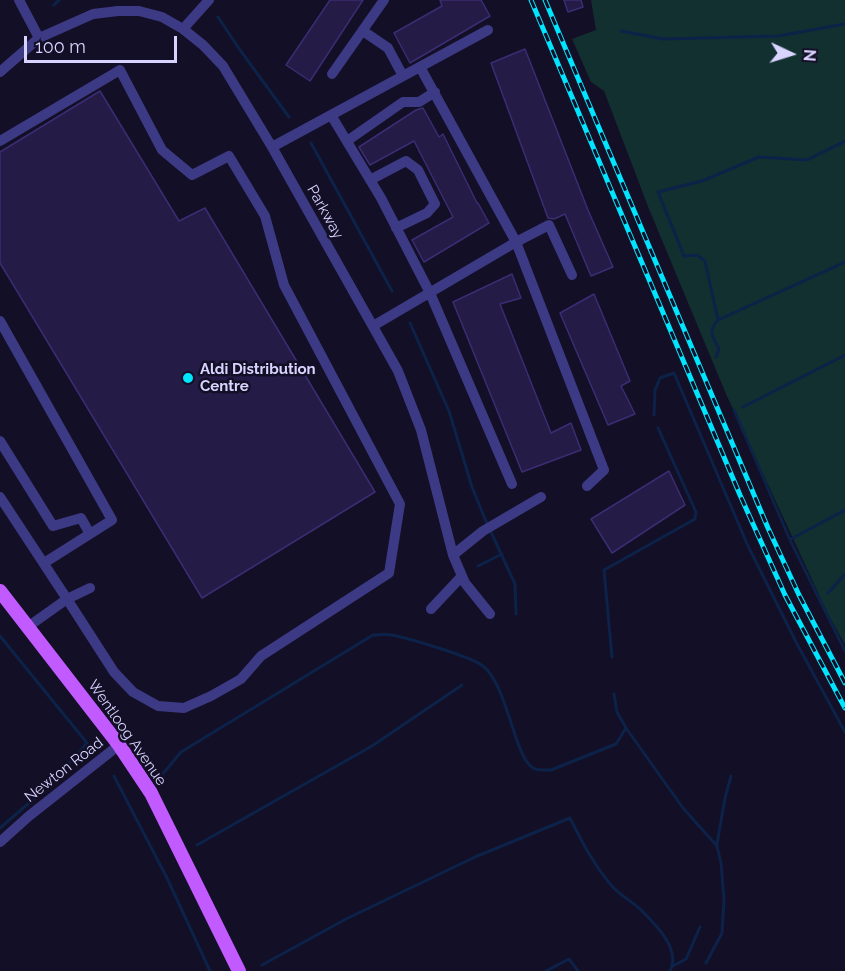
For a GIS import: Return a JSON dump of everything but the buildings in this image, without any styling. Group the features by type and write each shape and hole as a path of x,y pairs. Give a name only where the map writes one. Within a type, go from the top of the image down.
{"main road":[{"name":"Wentloog Avenue","path":"0,591 119,745 151,793 239,971"}],"street":[{"path":"19,0 39,38"},
{"path":"183,29 209,0"},
{"path":"332,74 384,0"},
{"name":"Parkway","path":"0,72 39,38 93,14 118,11 139,11 162,17 183,29 203,45 223,66 272,147 398,371 421,430 453,555 470,589 490,614"},
{"path":"363,30 388,48 403,76"},
{"path":"272,147 488,30"},
{"path":"420,67 516,242 604,470 587,486"},
{"path":"0,141 120,70 162,150 192,175 229,156 265,216 284,285 400,504 389,573 261,656 241,679 184,708 158,706 134,692 114,672 0,497"},
{"path":"347,141 403,102 419,102 435,93"},
{"path":"332,115 370,180 430,293 512,484"},
{"path":"370,180 406,161 418,170 435,204 427,213 396,228"},
{"path":"373,326 549,225 572,275"},
{"path":"0,321 112,520 44,563"},
{"path":"0,441 53,526 81,518 90,534"},
{"path":"453,555 483,531 541,497"},
{"path":"431,609 462,576"},
{"path":"29,626 68,599 90,588"},
{"name":"Newton Road","path":"0,842 29,816 119,745"}],"green space":[{"path":"591,0 845,0 845,645 827,612 726,394 649,209 604,91 591,82 572,39 596,30"}],"waterway":[{"path":"54,5 59,0"},
{"path":"218,17 289,117"},
{"path":"621,31 663,39 778,36 845,24"},
{"path":"718,320 705,261 697,255 684,256 658,192 702,181 759,157 807,160 845,141"},
{"path":"311,143 392,291"},
{"path":"716,357 719,349 712,331 718,320 845,262"},
{"path":"410,323 449,411 472,487 515,584 516,614"},
{"path":"743,407 845,355"},
{"path":"654,415 655,390 660,378 674,373 748,546 796,642 845,732"},
{"path":"734,410 790,540 845,651"},
{"path":"612,657 604,570 695,519 696,512 658,428"},
{"path":"791,539 845,510"},
{"path":"478,566 502,554"},
{"path":"828,593 845,574"},
{"path":"161,776 181,752 373,635 392,635 411,640 454,653 483,666 499,689 526,761 538,770 551,770 616,744 626,728 617,712 614,694"},
{"path":"0,636 87,743 51,784 0,828"},
{"path":"197,845 372,746 462,685"},
{"path":"626,728 683,808 717,846 724,900 722,933 706,963"},
{"path":"114,776 167,878 210,971"},
{"path":"717,844 731,776"},
{"path":"262,965 346,919 475,857 570,818 605,877 615,889 655,924 666,939 672,955 673,963 670,971"},
{"path":"673,966 686,959 700,927"},
{"path":"546,971 569,959 578,971"}],"railway":[{"path":"531,0 740,495 785,595 845,708"},
{"path":"545,0 768,528 799,595 845,683"}],"place":[{"name":"Aldi Distribution Centre","path":"188,378"}]}
